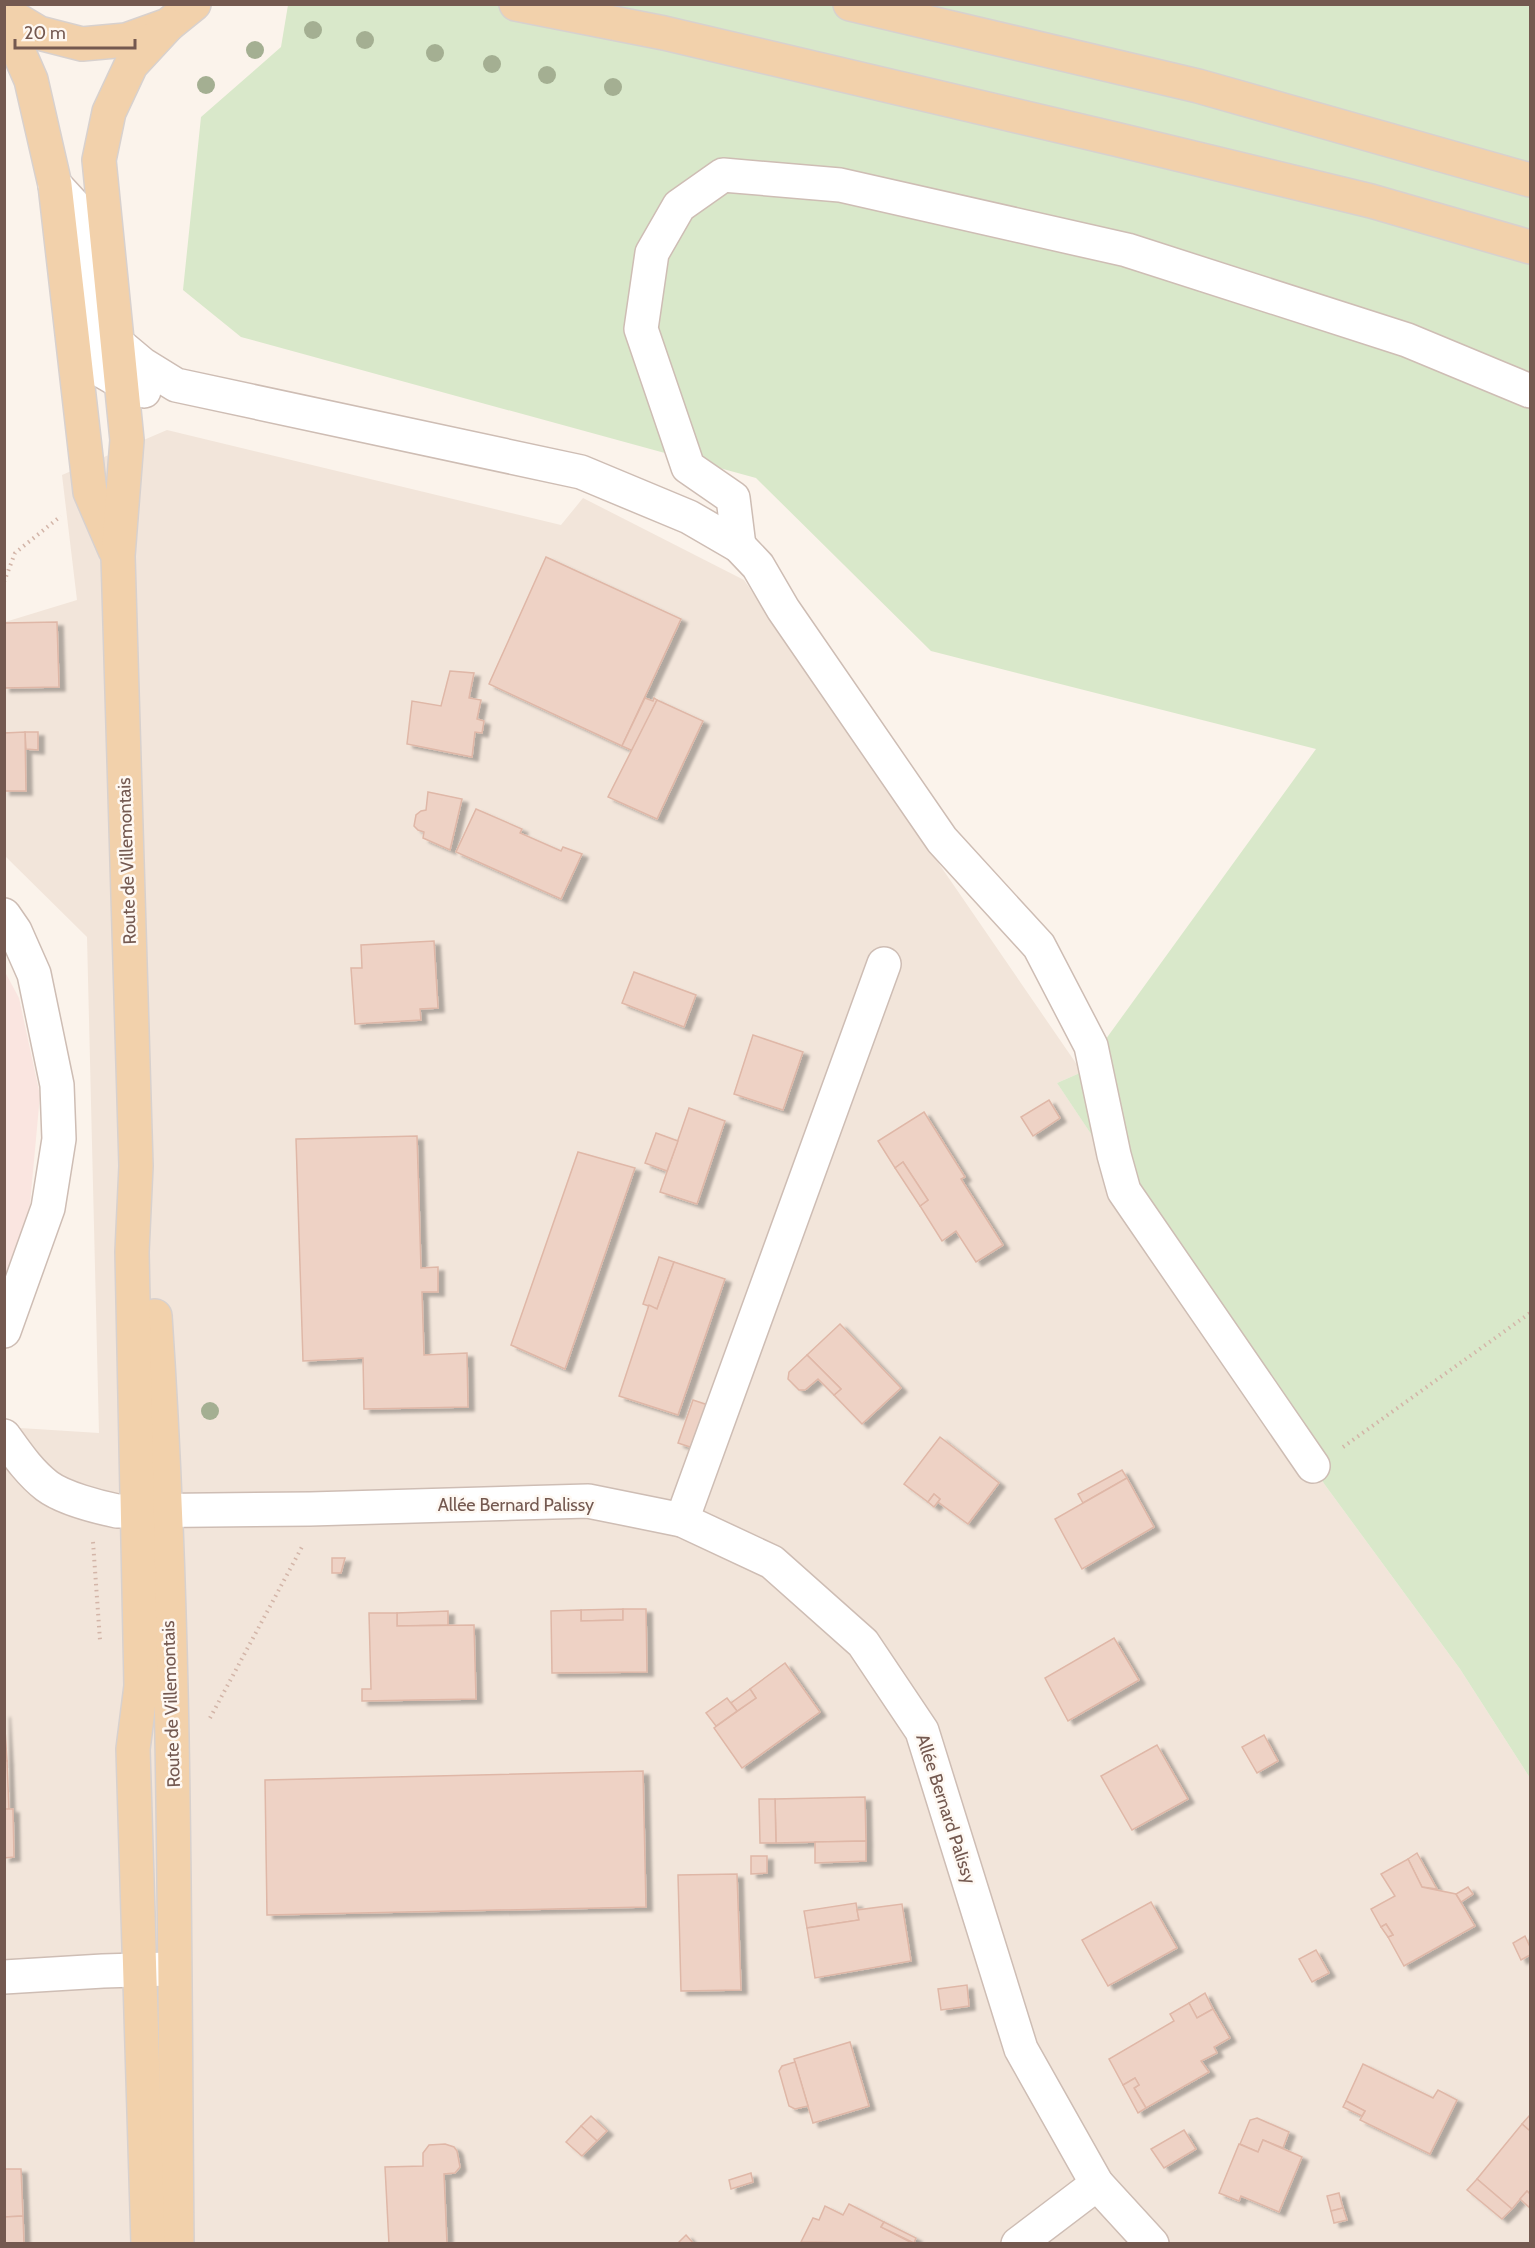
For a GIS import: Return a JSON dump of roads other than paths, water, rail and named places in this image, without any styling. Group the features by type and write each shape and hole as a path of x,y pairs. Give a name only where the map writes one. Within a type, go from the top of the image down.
{"main road":[{"path":"4,12 39,33 82,44 126,40 168,25 194,4"},
{"path":"516,4 664,33 1115,139 1371,201 1530,247"},
{"path":"849,4 1198,86 1530,180"},
{"path":"4,18 31,80 55,186 90,492 118,556"},
{"name":"Route de Villemontais","path":"148,2244 133,1749 141,1686 151,1511 163,1440 150,1249 136,1166 118,556 129,395 117,343 99,159 109,112 131,65 168,25"},
{"name":"Route de Villemontais","path":"151,1511 174,1812 177,2244"}],"street":[{"path":"739,546 733,498 688,467 641,329 652,253 679,206 723,175 840,185 1127,250 1407,340 1530,391"},
{"path":"55,186 79,211 97,368 129,395 176,386"},
{"path":"117,343 142,364 176,386 581,472 689,517 739,546 758,566 783,609 942,840 1039,946 1091,1046 1124,1191 1314,1466"},
{"path":"4,915 15,931 34,974 57,1085 59,1139 48,1208 4,1331"},
{"path":"682,1520 884,964"},
{"name":"Allée Bernard Palissy","path":"4,1436 22,1462 48,1488 91,1505 117,1511 310,1509 588,1501 682,1520 772,1562 863,1643 922,1731 1021,2049 1097,2184 1152,2244"},
{"path":"4,1977 174,1969"},
{"path":"1018,2244 1097,2184"}]}
